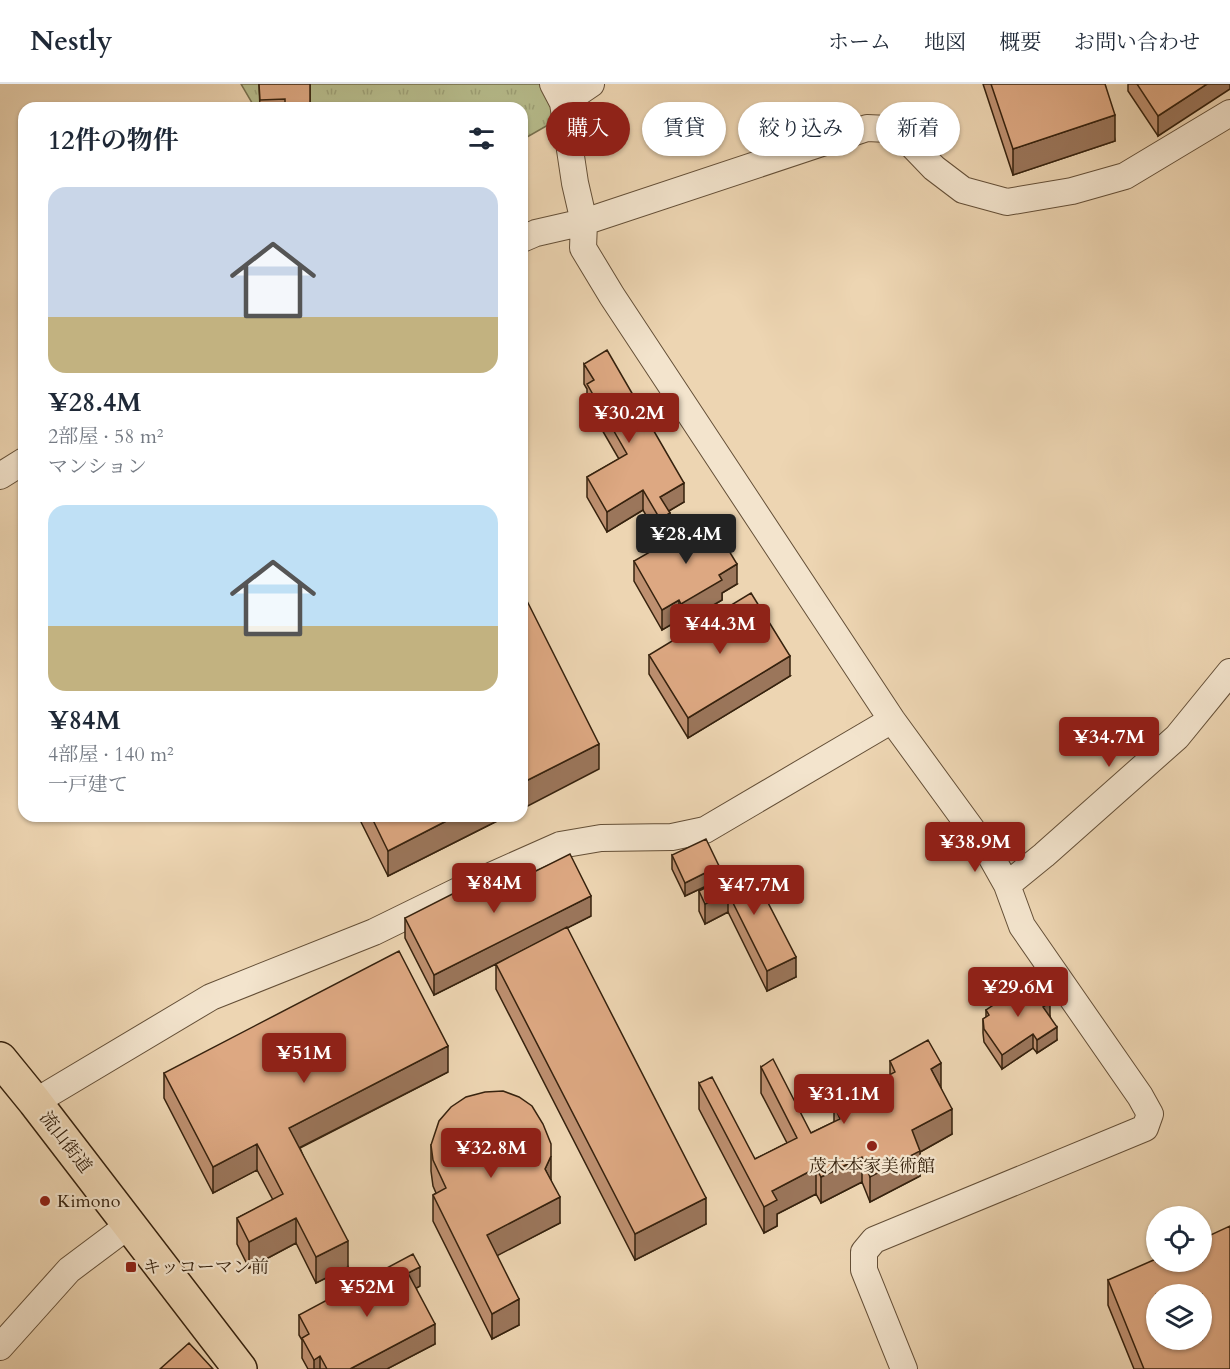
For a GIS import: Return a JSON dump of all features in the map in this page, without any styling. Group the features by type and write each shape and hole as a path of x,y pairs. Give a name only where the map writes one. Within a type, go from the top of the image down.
{"main road":[{"name":"流山街道","path":"0,1061 35,1102 240,1369"}],"street":[{"path":"591,84 558,94 584,222 583,248 612,296 892,720 989,853 1007,885 1022,926 1140,1096 1150,1114 1145,1128 874,1239 864,1252 864,1270 904,1369"},
{"path":"528,237 584,222 867,128 888,129 910,143 934,168 963,190 1006,202 1028,199 1072,191 1125,176 1230,113"},
{"path":"0,476 18,465"},
{"path":"1007,885 1177,737 1230,672"},
{"path":"35,1102 211,997 374,932 468,886 560,846 601,838 672,837 705,830 892,720"},
{"path":"0,1347 69,1270 129,1225"}],"green space":[{"path":"241,84 541,84 551,102 546,102 546,126 528,137 528,102 252,102"}],"building":[{"path":"259,84 310,84 310,102 285,102 285,99 260,100"},
{"path":"991,84 1105,84 1115,115 1013,149"},
{"path":"1137,84 1207,84 1158,116"},
{"path":"607,350 684,483 660,497 670,513 660,519 643,490 607,512 587,477 627,454 587,384 594,380 584,364"},
{"path":"709,518 737,564 719,575 722,580 681,604 679,600 662,610 634,561"},
{"path":"751,593 790,656 688,718 649,655"},
{"path":"528,603 599,744 528,780"},
{"path":"374,822 444,822 388,851"},
{"path":"706,839 719,866 685,883 672,855"},
{"path":"570,854 591,896 434,975 405,918 474,883 482,898"},
{"path":"749,866 796,957 767,971 728,893 705,904 699,891"},
{"path":"567,927 706,1198 635,1234 496,964"},
{"path":"399,951 448,1046 289,1128 348,1241 316,1257 296,1218 249,1242 237,1218 283,1194 257,1144 213,1167 164,1073"},
{"path":"1028,982 1033,989 1038,986 1050,1002 1043,1007 1057,1027 1037,1040 1033,1034 1002,1055 984,1029 983,1019 989,1015 986,1010"},
{"path":"928,1040 941,1063 931,1069 952,1109 912,1130 920,1151 870,1177 862,1157 821,1177 816,1168 772,1191 777,1200 764,1207 699,1083 712,1077 755,1159 797,1138 761,1067 773,1059 811,1133 840,1119 834,1105 895,1072 890,1061"},
{"path":"503,1091 519,1097 532,1106 543,1124 551,1144 551,1156 545,1169 560,1197 487,1235 519,1299 492,1314 433,1195 446,1188 433,1160 431,1145 439,1121 451,1107 466,1097 485,1092"},
{"path":"1230,1226 1230,1369 1144,1369 1108,1280 1146,1263 1146,1272 1212,1272 1212,1234"},
{"path":"413,1254 420,1267 408,1273 435,1324 350,1369 327,1369 320,1356 314,1360 302,1338 309,1334 299,1315"},
{"path":"189,1343 213,1369 160,1369"}],"place":[{"name":"茂木本家美術館","path":"872,1146"},
{"name":"Kimono","path":"45,1201"},
{"name":"キッコーマン前","path":"131,1267"}]}
